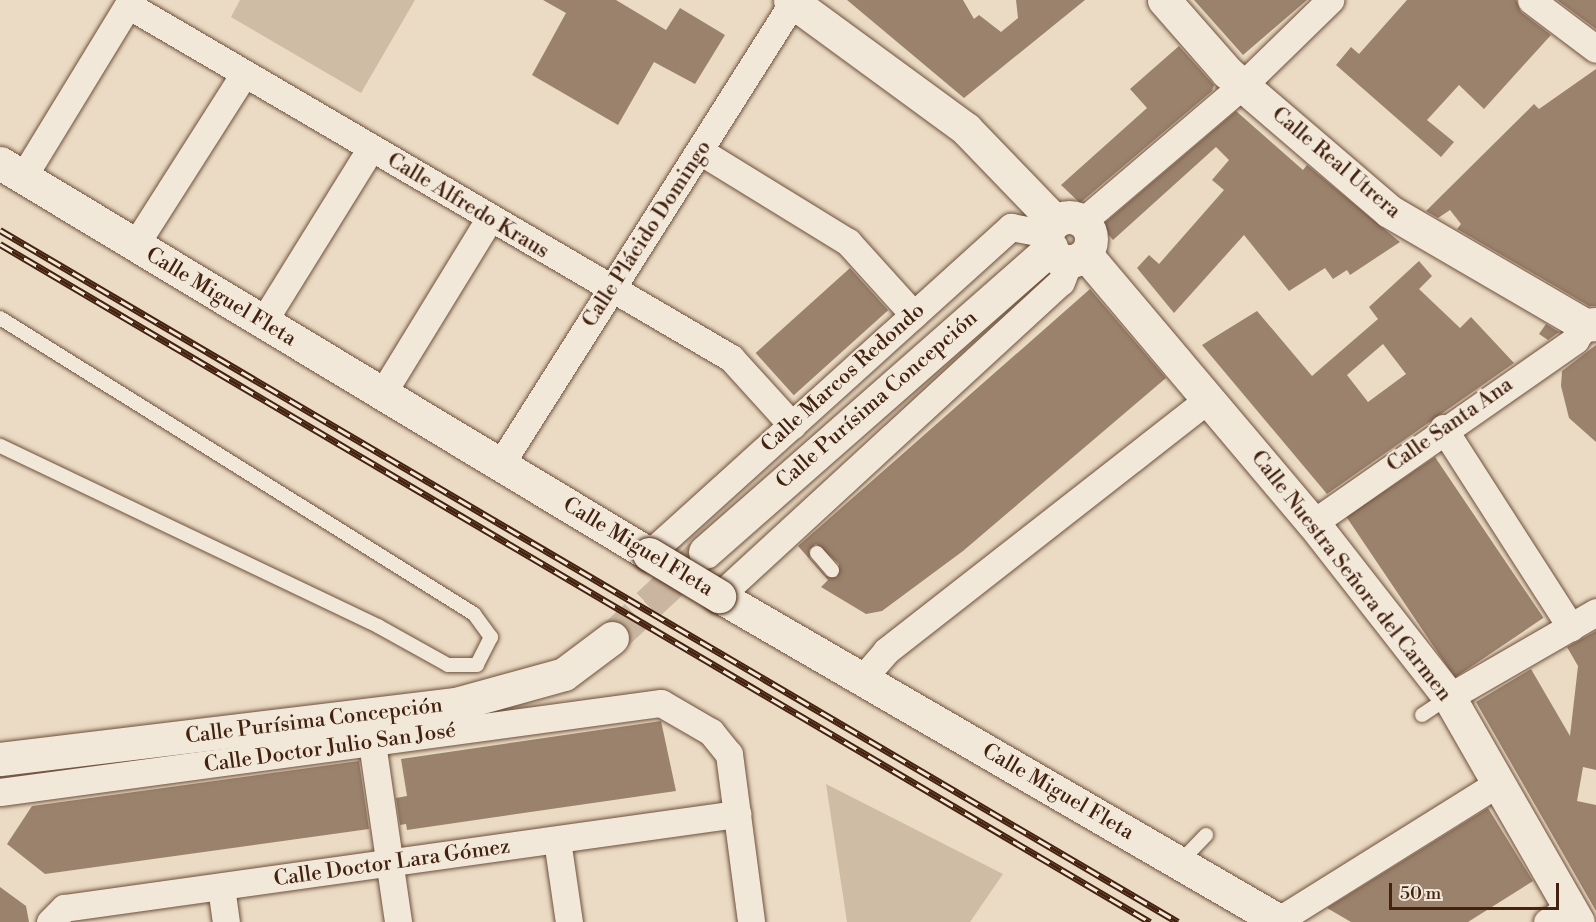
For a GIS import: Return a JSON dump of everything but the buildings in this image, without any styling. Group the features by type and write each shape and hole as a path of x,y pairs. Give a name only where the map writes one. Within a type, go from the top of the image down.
{"street":[{"name":"Calle Real Utrera","path":"1164,0 1243,85 1389,211 1591,324"},
{"name":"Calle Purísima Concepción","path":"705,552 1243,85 1330,0"},
{"path":"1531,0 1596,49"},
{"name":"Calle Plácido Domingo","path":"500,465 798,2"},
{"name":"Calle Nuestra Señora del Carmen","path":"798,2 966,129 1064,240 1210,398 1313,523 1449,697 1498,783 1565,917"},
{"path":"12,170 129,3"},
{"name":"Calle Alfredo Kraus","path":"129,3 244,74 731,358 792,425"},
{"path":"135,245 244,74"},
{"path":"263,322 370,148"},
{"path":"700,151 848,242 914,315"},
{"name":"Calle Miguel Fleta","path":"12,170 648,554 1280,921"},
{"path":"382,394 490,218"},
{"name":"Calle Marcos Redondo","path":"648,554 1011,227 1064,240"},
{"path":"719,596 798,534 871,469 1061,282 1064,240"},
{"name":"Calle Santa Ana","path":"1313,523 1443,428 1575,340 1591,324"},
{"path":"862,679 886,651 1210,398"},
{"path":"1443,428 1571,627"},
{"path":"1449,697 1596,612"},
{"name":"Calle Purísima Concepción","path":"0,759 456,704 564,674 612,638"},
{"name":"Calle Doctor Julio San José","path":"0,792 661,704 705,727 729,754 737,814"},
{"path":"372,743 398,922"},
{"path":"1280,921 1498,783"},
{"path":"737,814 752,922"},
{"name":"Calle Doctor Lara Gómez","path":"50,920 64,908 737,814"},
{"path":"557,840 569,922"},
{"path":"221,887 226,922"}],"lane":[{"path":"0,318 474,614 491,637 477,665 448,665 378,626 0,446"},
{"path":"817,553 832,570"},
{"path":"1422,715 1449,697"},
{"path":"1179,863 1206,835"}],"shaded area":[{"path":"240,0 415,0 361,93 231,17"},
{"path":"826,784 1003,874 970,922 847,922"}],"tunnel":[{"path":"612,638 701,555"}],"railway":[{"path":"0,230 1178,922"},
{"path":"0,244 1150,922"}]}
